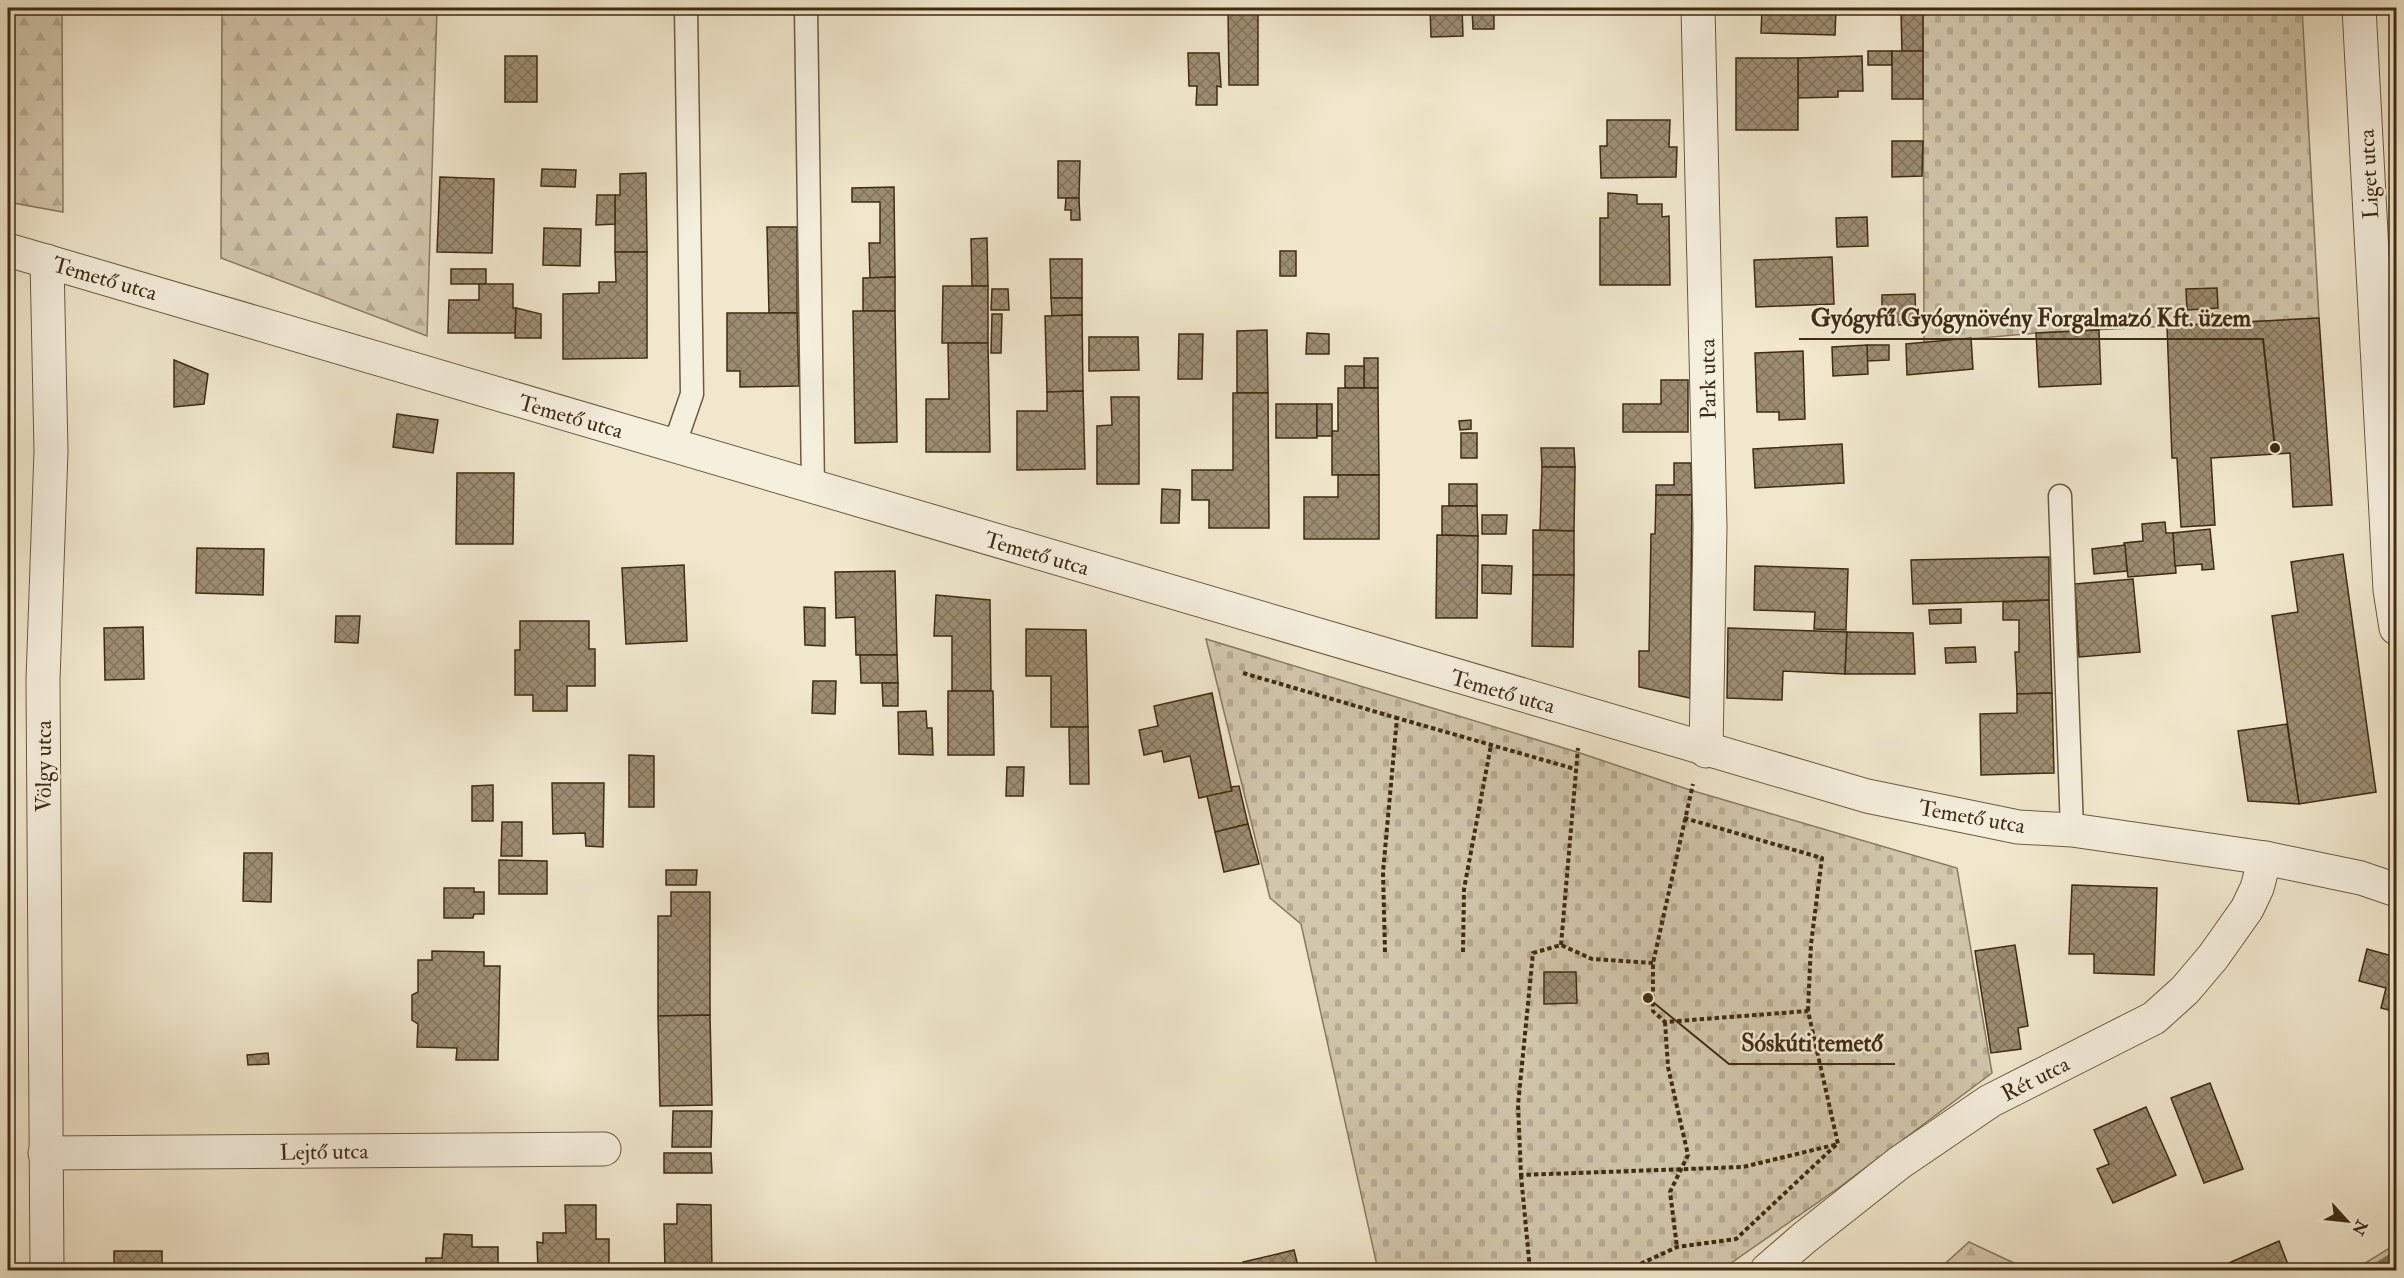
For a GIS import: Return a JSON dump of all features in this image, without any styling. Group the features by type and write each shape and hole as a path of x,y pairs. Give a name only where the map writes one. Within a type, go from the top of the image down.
{"street":[{"name":"Park utca","path":"1698,8 1710,527 1706,751"},
{"name":"Liget utca","path":"2359,8 2390,590 2397,628"},
{"name":"Temető utca","path":"8,250 1706,751 1867,796 2018,827 2072,830 2265,858 2361,878 2397,890"},
{"name":"Völgy utca","path":"47,261 51,450 43,680 47,1270"},
{"name":"Rét utca","path":"1767,1270 1899,1163 1990,1101 2154,1018 2185,990 2213,957 2247,909 2257,888 2265,858"},
{"name":"Lejtő utca","path":"45,1154 604,1149"}],"lane":[{"path":"674,446 692,394 686,8"},
{"path":"806,8 813,487"},
{"path":"2060,496 2072,830"}],"path":[{"path":"1244,672 1575,769"},
{"path":"1561,945 1575,769 1584,715"},
{"path":"1385,952 1383,872 1397,718"},
{"path":"1462,952 1464,889 1491,745"},
{"path":"1677,1247 1670,1192 1688,1155 1668,1067 1665,1022 1653,1011 1653,963 1690,790 1706,751"},
{"path":"1684,818 1822,858 1811,944 1808,1011 1838,1144"},
{"path":"1530,1270 1521,1175 1518,1105 1533,953 1561,945 1592,959 1653,963"},
{"path":"1665,1022 1808,1011"},
{"path":"1521,1175 1743,1167 1838,1144"},
{"path":"1628,1270 1677,1247 1736,1239 1838,1144"}],"green space":[{"path":"8,8 62,8 63,212 8,202"},
{"path":"222,8 437,8 427,336 221,258"},
{"path":"1923,8 2302,8 2319,318 2036,333 1924,343"},
{"path":"1206,639 1577,752 1690,790 1957,868 1992,1073 1837,1189 1721,1270 1378,1270 1301,924 1270,898"},
{"path":"1969,1242 2029,1270 1938,1270"},
{"path":"2396,1244 2396,1270 2354,1270"}],"building":[{"path":"1228,8 1258,8 1258,85 1229,85"},
{"path":"1430,8 1462,8 1463,36 1431,37"},
{"path":"1472,8 1494,8 1494,29 1473,29"},
{"path":"1608,8 1634,8 1634,12 1608,12"},
{"path":"1762,8 1836,8 1835,35 1761,33"},
{"path":"1901,11 1923,11 1923,51 1902,52"},
{"path":"1868,51 1892,51 1892,65 1868,65"},
{"path":"1892,51 1923,51 1923,99 1892,99"},
{"path":"1188,53 1219,53 1221,87 1217,86 1217,105 1196,105 1197,86 1189,86"},
{"path":"505,56 537,56 537,102 505,102"},
{"path":"1862,56 1863,91 1838,91 1838,97 1798,98 1798,58"},
{"path":"1736,58 1798,58 1798,130 1736,130"},
{"path":"1607,120 1670,120 1669,147 1677,147 1676,177 1601,178 1600,146 1607,146"},
{"path":"1892,141 1923,141 1922,176 1892,177"},
{"path":"1058,161 1080,161 1079,198 1058,198"},
{"path":"542,169 576,170 575,187 541,186"},
{"path":"646,173 647,252 615,252 615,195 620,195 620,174"},
{"path":"440,177 494,179 492,253 437,252"},
{"path":"894,187 895,277 870,278 869,243 880,243 880,202 852,202 852,188"},
{"path":"1608,193 1637,195 1637,204 1662,204 1662,217 1669,216 1670,285 1600,285 1600,218 1608,218"},
{"path":"597,195 615,195 615,224 596,225"},
{"path":"1066,198 1079,198 1080,220 1071,220 1071,210 1065,210"},
{"path":"1867,217 1868,246 1837,247 1836,218"},
{"path":"767,227 797,227 797,313 769,313"},
{"path":"544,228 581,229 580,266 543,265"},
{"path":"987,238 988,286 972,286 971,239"},
{"path":"1280,251 1296,251 1296,276 1280,276"},
{"path":"615,252 647,252 647,358 563,359 563,294 599,293 599,282 616,282"},
{"path":"1832,257 1834,304 1756,307 1754,260"},
{"path":"1050,259 1082,259 1082,298 1051,298"},
{"path":"451,269 486,269 486,284 451,284"},
{"path":"895,277 895,311 863,311 863,278"},
{"path":"479,284 513,284 513,308 516,308 515,333 448,333 449,300 479,300"},
{"path":"943,286 988,286 988,343 942,343"},
{"path":"2217,288 2218,308 2187,310 2186,289"},
{"path":"992,289 1008,289 1009,310 991,310"},
{"path":"1915,294 1916,324 1882,326 1882,295"},
{"path":"1051,298 1082,298 1082,315 1052,316"},
{"path":"516,308 541,314 541,338 515,338"},
{"path":"853,311 895,311 897,442 855,443"},
{"path":"727,313 797,313 799,386 740,387 740,371 727,371"},
{"path":"992,314 1002,314 1001,353 991,353"},
{"path":"1082,315 1083,391 1047,392 1045,316"},
{"path":"2319,318 2332,505 2293,507 2290,453 2211,458 2215,525 2181,527 2177,458 2172,458 2167,326"},
{"path":"1267,330 1268,393 1237,393 1237,331"},
{"path":"2099,330 2101,384 2039,387 2036,333"},
{"path":"1307,333 1329,334 1329,354 1306,354"},
{"path":"1179,334 1203,334 1202,379 1178,379"},
{"path":"1089,337 1138,337 1139,370 1089,371"},
{"path":"1971,338 1973,369 1907,375 1906,344"},
{"path":"948,343 988,343 990,452 926,452 926,399 949,399"},
{"path":"1867,345 1889,345 1889,360 1867,361"},
{"path":"1867,345 1868,374 1833,376 1832,347"},
{"path":"1803,351 1805,419 1779,420 1779,412 1757,412 1755,353"},
{"path":"1364,358 1378,358 1378,388 1364,388"},
{"path":"174,360 208,374 204,404 174,407"},
{"path":"1345,366 1364,366 1364,388 1345,388"},
{"path":"1661,380 1688,380 1688,432 1623,432 1623,404 1661,404"},
{"path":"1338,388 1378,388 1379,475 1332,475 1332,431 1338,431"},
{"path":"1083,391 1085,469 1017,470 1017,411 1047,411 1047,392"},
{"path":"1233,393 1268,393 1269,528 1209,528 1209,500 1192,500 1192,470 1233,470"},
{"path":"1111,397 1139,397 1139,484 1097,484 1097,426 1112,425"},
{"path":"1276,404 1317,404 1317,438 1276,438"},
{"path":"1317,404 1332,404 1332,436 1317,436"},
{"path":"397,414 438,420 433,453 393,447"},
{"path":"1471,420 1471,429 1460,430 1459,421"},
{"path":"1461,433 1477,433 1477,458 1461,458"},
{"path":"1842,444 1844,483 1755,488 1753,449"},
{"path":"1541,448 1574,448 1575,467 1542,467"},
{"path":"1674,463 1691,463 1692,495 1656,495 1656,485 1674,485"},
{"path":"1542,467 1575,467 1574,531 1540,530"},
{"path":"457,473 514,473 513,544 456,544"},
{"path":"1338,475 1379,475 1379,539 1304,539 1304,497 1338,497"},
{"path":"1449,484 1477,484 1477,506 1449,506"},
{"path":"1162,489 1180,490 1179,523 1161,523"},
{"path":"1656,495 1692,495 1690,698 1639,687 1639,651 1649,651 1651,534 1655,534"},
{"path":"1442,506 1477,506 1478,536 1442,535"},
{"path":"1482,515 1507,515 1506,534 1482,534"},
{"path":"2165,522 2166,533 2173,533 2176,573 2128,577 2124,543 2143,541 2142,524"},
{"path":"2210,529 2214,569 2202,570 2202,564 2175,566 2173,533"},
{"path":"1533,530 1574,531 1574,575 1533,575"},
{"path":"1437,535 1478,536 1477,618 1436,618"},
{"path":"2125,545 2127,571 2094,574 2092,549"},
{"path":"197,548 264,549 263,595 196,593"},
{"path":"2343,554 2376,792 2299,804 2272,616 2298,612 2291,562"},
{"path":"2049,557 2049,600 1913,604 1911,560"},
{"path":"684,565 687,641 626,644 622,568"},
{"path":"1482,565 1512,566 1511,594 1482,593"},
{"path":"1755,566 1848,569 1846,630 1814,629 1815,612 1754,610"},
{"path":"895,571 897,655 856,655 855,617 836,618 835,572"},
{"path":"1533,575 1574,575 1573,647 1532,646"},
{"path":"2133,579 2140,652 2079,657 2075,584"},
{"path":"936,595 990,600 991,691 952,691 952,636 934,636"},
{"path":"2049,600 2052,693 2017,694 2015,652 2019,652 2019,620 2003,620 2003,602"},
{"path":"804,607 825,608 825,646 805,645"},
{"path":"1961,609 1961,623 1930,624 1929,610"},
{"path":"336,616 360,616 358,643 335,642"},
{"path":"520,621 589,621 589,649 595,649 595,686 567,686 567,711 533,711 533,695 515,695 515,650 520,650"},
{"path":"143,627 144,679 105,680 104,628"},
{"path":"1728,628 1847,632 1845,674 1783,671 1782,700 1727,698"},
{"path":"1026,629 1086,630 1088,727 1051,727 1051,676 1026,676"},
{"path":"1847,632 1913,633 1915,674 1845,674"},
{"path":"1975,647 1976,662 1946,663 1945,648"},
{"path":"860,655 897,655 898,683 861,683"},
{"path":"813,681 836,681 835,714 812,713"},
{"path":"882,683 898,683 898,706 883,706"},
{"path":"948,691 993,691 994,755 948,755"},
{"path":"1212,693 1232,791 1199,798 1190,756 1164,762 1162,751 1144,755 1139,730 1158,726 1154,706"},
{"path":"2052,693 2054,773 1981,775 1980,714 2017,713 2017,694"},
{"path":"926,711 927,728 932,728 933,755 899,754 898,712"},
{"path":"2287,724 2299,804 2248,801 2238,731"},
{"path":"1069,727 1088,727 1089,784 1070,784"},
{"path":"629,755 654,756 654,807 629,807"},
{"path":"1007,767 1024,767 1023,796 1006,796"},
{"path":"552,783 604,783 603,847 586,846 585,833 553,834"},
{"path":"493,785 493,821 472,821 472,786"},
{"path":"1239,786 1248,824 1215,832 1207,796 1232,791 1231,787"},
{"path":"502,822 522,822 522,856 501,856"},
{"path":"1248,824 1259,864 1224,872 1215,832"},
{"path":"244,853 272,853 271,902 243,901"},
{"path":"499,860 547,861 547,894 499,894"},
{"path":"666,870 697,870 696,885 666,885"},
{"path":"2072,885 2157,888 2154,975 2094,973 2094,954 2069,954"},
{"path":"444,888 474,888 474,892 484,892 484,914 474,914 473,918 444,918"},
{"path":"671,892 710,892 710,1015 658,1016 658,916 671,916"},
{"path":"2015,945 2028,1026 2018,1028 2021,1049 1991,1053 1975,951"},
{"path":"2367,949 2396,957 2396,1012 2381,1008 2386,988 2359,981"},
{"path":"432,951 484,952 484,966 500,966 498,1060 456,1060 457,1048 417,1047 418,1024 412,1020 412,995 418,992 418,960 432,960"},
{"path":"1544,972 1576,972 1577,1003 1544,1004"},
{"path":"710,1015 712,1105 660,1106 658,1016"},
{"path":"268,1053 269,1064 248,1065 247,1055"},
{"path":"2210,1083 2243,1169 2204,1183 2171,1098"},
{"path":"2146,1107 2176,1175 2113,1203 2097,1169 2109,1164 2094,1130"},
{"path":"673,1111 712,1111 711,1147 672,1147"},
{"path":"664,1153 711,1153 712,1173 664,1173"},
{"path":"677,1204 711,1205 712,1270 665,1270 664,1224 677,1224"},
{"path":"565,1205 596,1205 596,1239 609,1239 609,1270 538,1270 537,1242 543,1243 543,1233 566,1233"},
{"path":"444,1234 472,1235 472,1247 498,1247 498,1270 426,1270 426,1258 442,1258"},
{"path":"2279,1241 2290,1270 2223,1270 2222,1266"},
{"path":"1294,1250 1299,1270 1245,1270 1243,1262"},
{"path":"114,1251 162,1251 162,1269 180,1270 108,1270 108,1264 114,1264"}],"waterway":[{"path":"2375,1270 2396,1257"}],"place":[{"name":"Gyógyfű Gyógynövény Forgalmazó Kft. üzem","path":"2275,448"},
{"name":"Sóskúti temető","path":"1648,998"}]}
